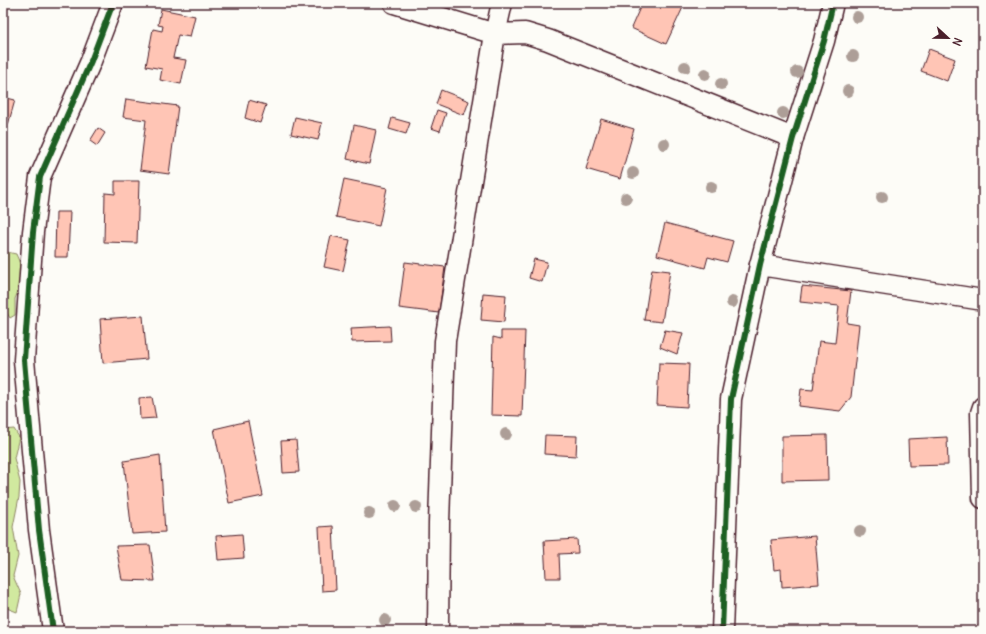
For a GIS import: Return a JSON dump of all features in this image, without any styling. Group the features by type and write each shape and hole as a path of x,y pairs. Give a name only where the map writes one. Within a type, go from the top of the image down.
{"street":[{"path":"53,631 39,530 24,360 33,232 40,177 91,61 113,3"},
{"path":"394,3 495,34 525,33 548,40 793,138"},
{"path":"438,631 445,341 495,34 502,3"},
{"path":"722,631 731,399 760,265 793,138 824,41 833,3"},
{"path":"760,265 983,300"},
{"path":"983,407 983,498"}],"green space":[{"path":"7,252 16,254 21,269 20,286 15,299 15,315 10,318 3,307 3,255"},
{"path":"14,429 19,437 14,458 20,482 19,497 13,527 18,556 13,576 21,594 17,612 4,607 6,591 3,563 5,509 3,492 3,430"}],"building":[{"path":"642,3 685,3 666,44 631,28"},
{"path":"161,9 195,16 190,37 178,35 173,58 186,60 181,84 160,80 162,69 146,66 153,29 162,31 163,26 158,25"},
{"path":"929,49 955,59 947,81 921,71"},
{"path":"441,90 469,101 464,115 436,104"},
{"path":"3,97 15,100 8,125 3,124"},
{"path":"126,99 178,106 169,174 140,170 146,120 123,117"},
{"path":"249,100 266,105 260,123 245,118"},
{"path":"437,110 446,113 440,131 431,128"},
{"path":"295,117 322,123 318,140 291,134"},
{"path":"392,118 410,123 406,134 389,129"},
{"path":"601,119 634,129 620,179 586,169"},
{"path":"354,125 376,130 369,164 347,159"},
{"path":"98,128 105,133 97,146 90,141"},
{"path":"344,179 387,188 379,226 336,217"},
{"path":"115,181 139,181 137,243 104,242 105,193 115,194"},
{"path":"56,212 70,212 68,257 55,257"},
{"path":"665,223 733,241 727,262 708,257 705,268 657,255"},
{"path":"331,236 350,240 343,271 324,267"},
{"path":"534,259 547,262 542,282 529,278"},
{"path":"405,262 445,267 439,313 399,308"},
{"path":"652,269 670,271 662,322 644,320"},
{"path":"802,286 851,291 847,323 859,325 851,397 840,411 799,406 801,389 813,390 819,341 835,343 839,306 800,302"},
{"path":"483,293 506,295 504,322 481,320"},
{"path":"143,316 147,359 103,363 100,319"},
{"path":"390,326 391,341 352,342 351,328"},
{"path":"665,330 683,333 677,354 660,347"},
{"path":"501,331 525,331 522,416 491,415 493,337 501,339"},
{"path":"659,363 689,364 687,407 657,405"},
{"path":"152,397 156,418 140,419 139,398"},
{"path":"248,421 263,496 229,503 214,429"},
{"path":"545,435 577,436 576,456 544,454"},
{"path":"827,435 828,480 782,481 782,436"},
{"path":"947,437 948,465 909,466 908,439"},
{"path":"296,440 299,472 283,473 281,441"},
{"path":"160,455 165,532 132,534 124,461"},
{"path":"333,526 336,590 322,591 319,527"},
{"path":"242,534 244,558 218,560 216,536"},
{"path":"815,536 819,584 782,587 781,569 774,570 771,540"},
{"path":"577,539 578,553 559,554 560,578 546,578 544,541"},
{"path":"150,545 155,581 122,580 116,546"},
{"path":"489,627 489,631 469,631 469,630"}],"cycle path":[{"path":"53,631 39,530 24,360 33,232 40,177 91,61 113,3"},
{"path":"722,631 731,399 760,265 793,138 824,41 833,3"}]}
